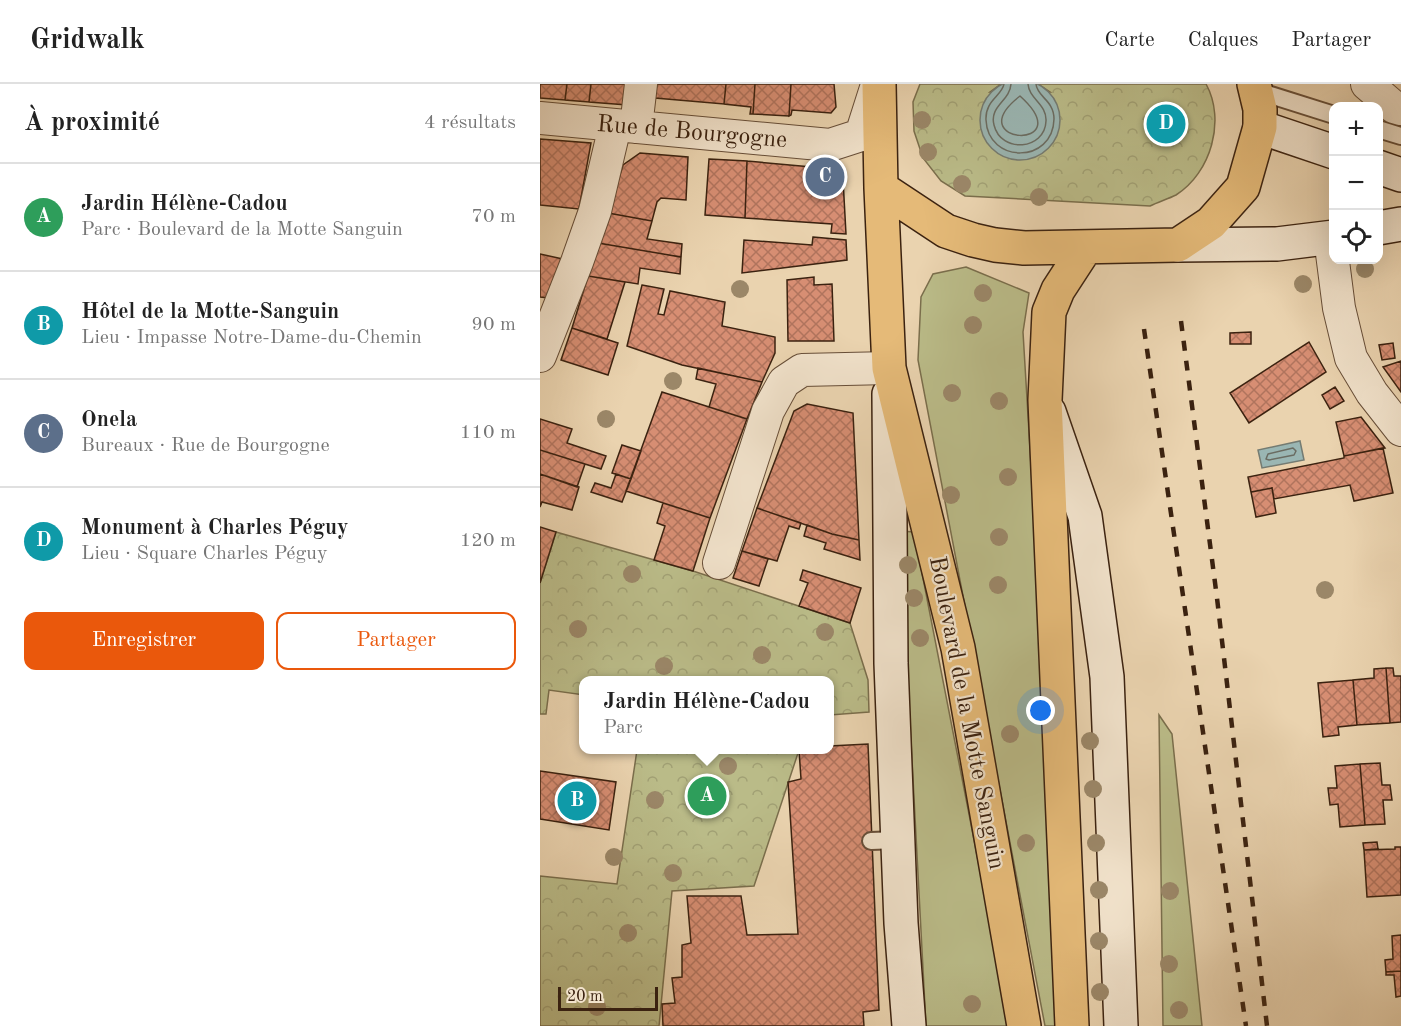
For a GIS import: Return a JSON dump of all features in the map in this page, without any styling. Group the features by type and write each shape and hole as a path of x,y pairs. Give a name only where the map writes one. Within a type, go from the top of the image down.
{"main road":[{"name":"Boulevard de la Motte Sanguin","path":"878,84 889,368 958,648 1024,1026"},
{"path":"881,188 946,231 973,240 1024,248 1178,245 1210,223 1244,187 1260,127 1256,88"},
{"path":"1072,1026 1045,400 1049,312 1058,291 1086,247"}],"street":[{"path":"543,341 577,262 641,84"},
{"name":"Rue de Bourgogne","path":"540,118 830,145 861,135 878,84"},
{"path":"1367,84 1394,107 1401,109"},
{"path":"1260,127 1329,150"},
{"path":"1383,169 1401,175"},
{"path":"1383,227 1401,224"},
{"path":"1178,245 1277,244 1329,238"},
{"path":"1335,264 1339,308 1351,358 1372,393 1401,430"},
{"path":"719,563 768,411 784,382 802,370 889,368"},
{"name":"Boulevard de la Motte Sanguin","path":"889,368 891,663 885,841 909,1026"},
{"path":"1045,400 1085,516 1107,677 1120,1026"}],"lane":[{"path":"1256,88 1329,113"},
{"path":"1383,131 1401,136"}],"green space":[{"path":"920,84 1001,84 990,92 1050,92 1038,84 1206,84 1215,113 1215,129 1206,160 1188,185 1176,195 1150,206 965,196 941,181 923,158 914,131 913,102"},
{"path":"966,267 1029,293 1023,332 1039,600 1056,1026 1045,1026 918,360 921,297 933,274"},
{"path":"900,531 914,532 983,886 1007,1026 926,1026"},
{"path":"556,532 693,571 850,623 868,680 869,712 834,715 834,676 579,676 579,694 549,690 546,714 540,714 540,583"},
{"path":"1159,715 1172,734 1202,1026 1163,1026"},
{"path":"636,754 798,754 754,886 672,891 659,1026 540,1026 540,876 617,884"}],"water":[{"path":"1020,80 1035,83 1048,92 1057,105 1060,120 1057,135 1048,148 1035,157 1020,160 1005,157 992,148 983,135 980,120 983,105 992,92 1005,83"},
{"path":"1300,441 1304,460 1262,468 1258,450"}],"building":[{"path":"540,84 567,84 565,100 540,98"},
{"path":"567,84 591,84 589,102 565,100"},
{"path":"591,84 630,84 627,105 589,102"},
{"path":"649,84 726,84 724,104 655,98"},
{"path":"726,84 755,84 753,114 750,114 751,107 724,104"},
{"path":"755,84 791,84 789,116 753,114"},
{"path":"791,84 834,84 836,107 831,113 792,110 789,116"},
{"path":"540,139 591,143 579,209 540,205"},
{"path":"640,153 688,157 686,200 661,198 657,202 652,221 608,213 623,165"},
{"path":"709,159 747,161 745,218 705,215"},
{"path":"747,161 834,169 843,179 846,234 831,233 832,224 745,218"},
{"path":"608,213 652,221 647,239 682,244 681,257 598,243"},
{"path":"813,237 846,240 847,260 742,273 744,240 812,245"},
{"path":"598,243 681,257 680,274 640,268 638,284 588,276"},
{"path":"540,254 563,259 548,298 540,297"},
{"path":"588,276 625,282 607,339 572,328"},
{"path":"814,277 814,285 832,284 834,341 788,341 787,280"},
{"path":"642,285 664,289 658,314 664,315 670,291 725,302 722,326 775,337 775,353 762,382 682,365 627,346"},
{"path":"572,328 618,343 608,375 561,360"},
{"path":"1251,332 1251,344 1230,344 1230,333"},
{"path":"1309,342 1326,372 1249,423 1230,393"},
{"path":"1393,343 1395,358 1382,360 1379,345"},
{"path":"1401,361 1401,392 1383,367"},
{"path":"698,368 762,382 747,419 709,407 716,384 696,379"},
{"path":"1335,387 1344,401 1330,409 1322,395"},
{"path":"662,392 747,419 710,518 626,491"},
{"path":"807,404 853,413 859,540 832,534 757,508 794,411"},
{"path":"1361,417 1385,448 1344,456 1336,422"},
{"path":"540,419 572,429 567,443 606,456 601,469 540,450"},
{"path":"622,445 641,451 631,479 612,473"},
{"path":"1383,448 1393,493 1354,501 1350,485 1274,499 1272,488 1251,492 1248,477"},
{"path":"540,450 585,464 577,487 540,474"},
{"path":"540,474 579,487 572,510 542,502 540,507"},
{"path":"616,474 631,479 622,502 591,492 595,483 611,488"},
{"path":"1272,488 1276,513 1256,517 1251,492"},
{"path":"663,503 710,518 693,571 654,560 665,526 657,523"},
{"path":"757,508 801,523 799,529 789,526 777,561 742,551"},
{"path":"807,525 859,540 860,560 824,549 826,543 804,536"},
{"path":"540,527 556,532 540,583"},
{"path":"742,551 768,559 759,586 733,578"},
{"path":"803,570 861,588 850,623 799,606 808,583 800,580"},
{"path":"1386,668 1390,723 1357,725 1353,680 1374,678 1374,669"},
{"path":"1386,668 1393,668 1394,676 1401,676 1401,722 1390,723"},
{"path":"1353,680 1357,725 1338,727 1339,735 1323,737 1318,683"},
{"path":"868,744 879,1010 863,1012 864,1026 663,1026 662,1004 675,1003 672,978 682,977 682,945 691,943 687,896 741,896 747,935 798,934 788,782 801,779 799,754 834,754 834,746"},
{"path":"1380,763 1382,785 1390,785 1392,800 1383,800 1385,824 1365,825 1360,764"},
{"path":"1360,764 1365,825 1340,827 1338,804 1330,805 1328,788 1337,788 1335,766"},
{"path":"540,771 616,782 609,830 540,819"},
{"path":"1377,842 1378,849 1364,850 1363,843"},
{"path":"1395,847 1401,847 1401,895 1367,897 1364,850 1395,849"},
{"path":"1401,935 1401,971 1386,972 1385,960 1393,959 1392,936"},
{"path":"1401,971 1401,996 1396,997 1394,975 1386,975 1386,972"}],"railway":[{"path":"1181,321 1217,598 1267,1026"},
{"path":"1144,329 1246,1026"}],"place":[{"name":"Monument à Charles Péguy","path":"1166,124"},
{"name":"Onela","path":"825,177"},
{"name":"Jardin Hélène-Cadou","path":"707,796"},
{"name":"Hôtel de la Motte-Sanguin","path":"577,801"}]}
